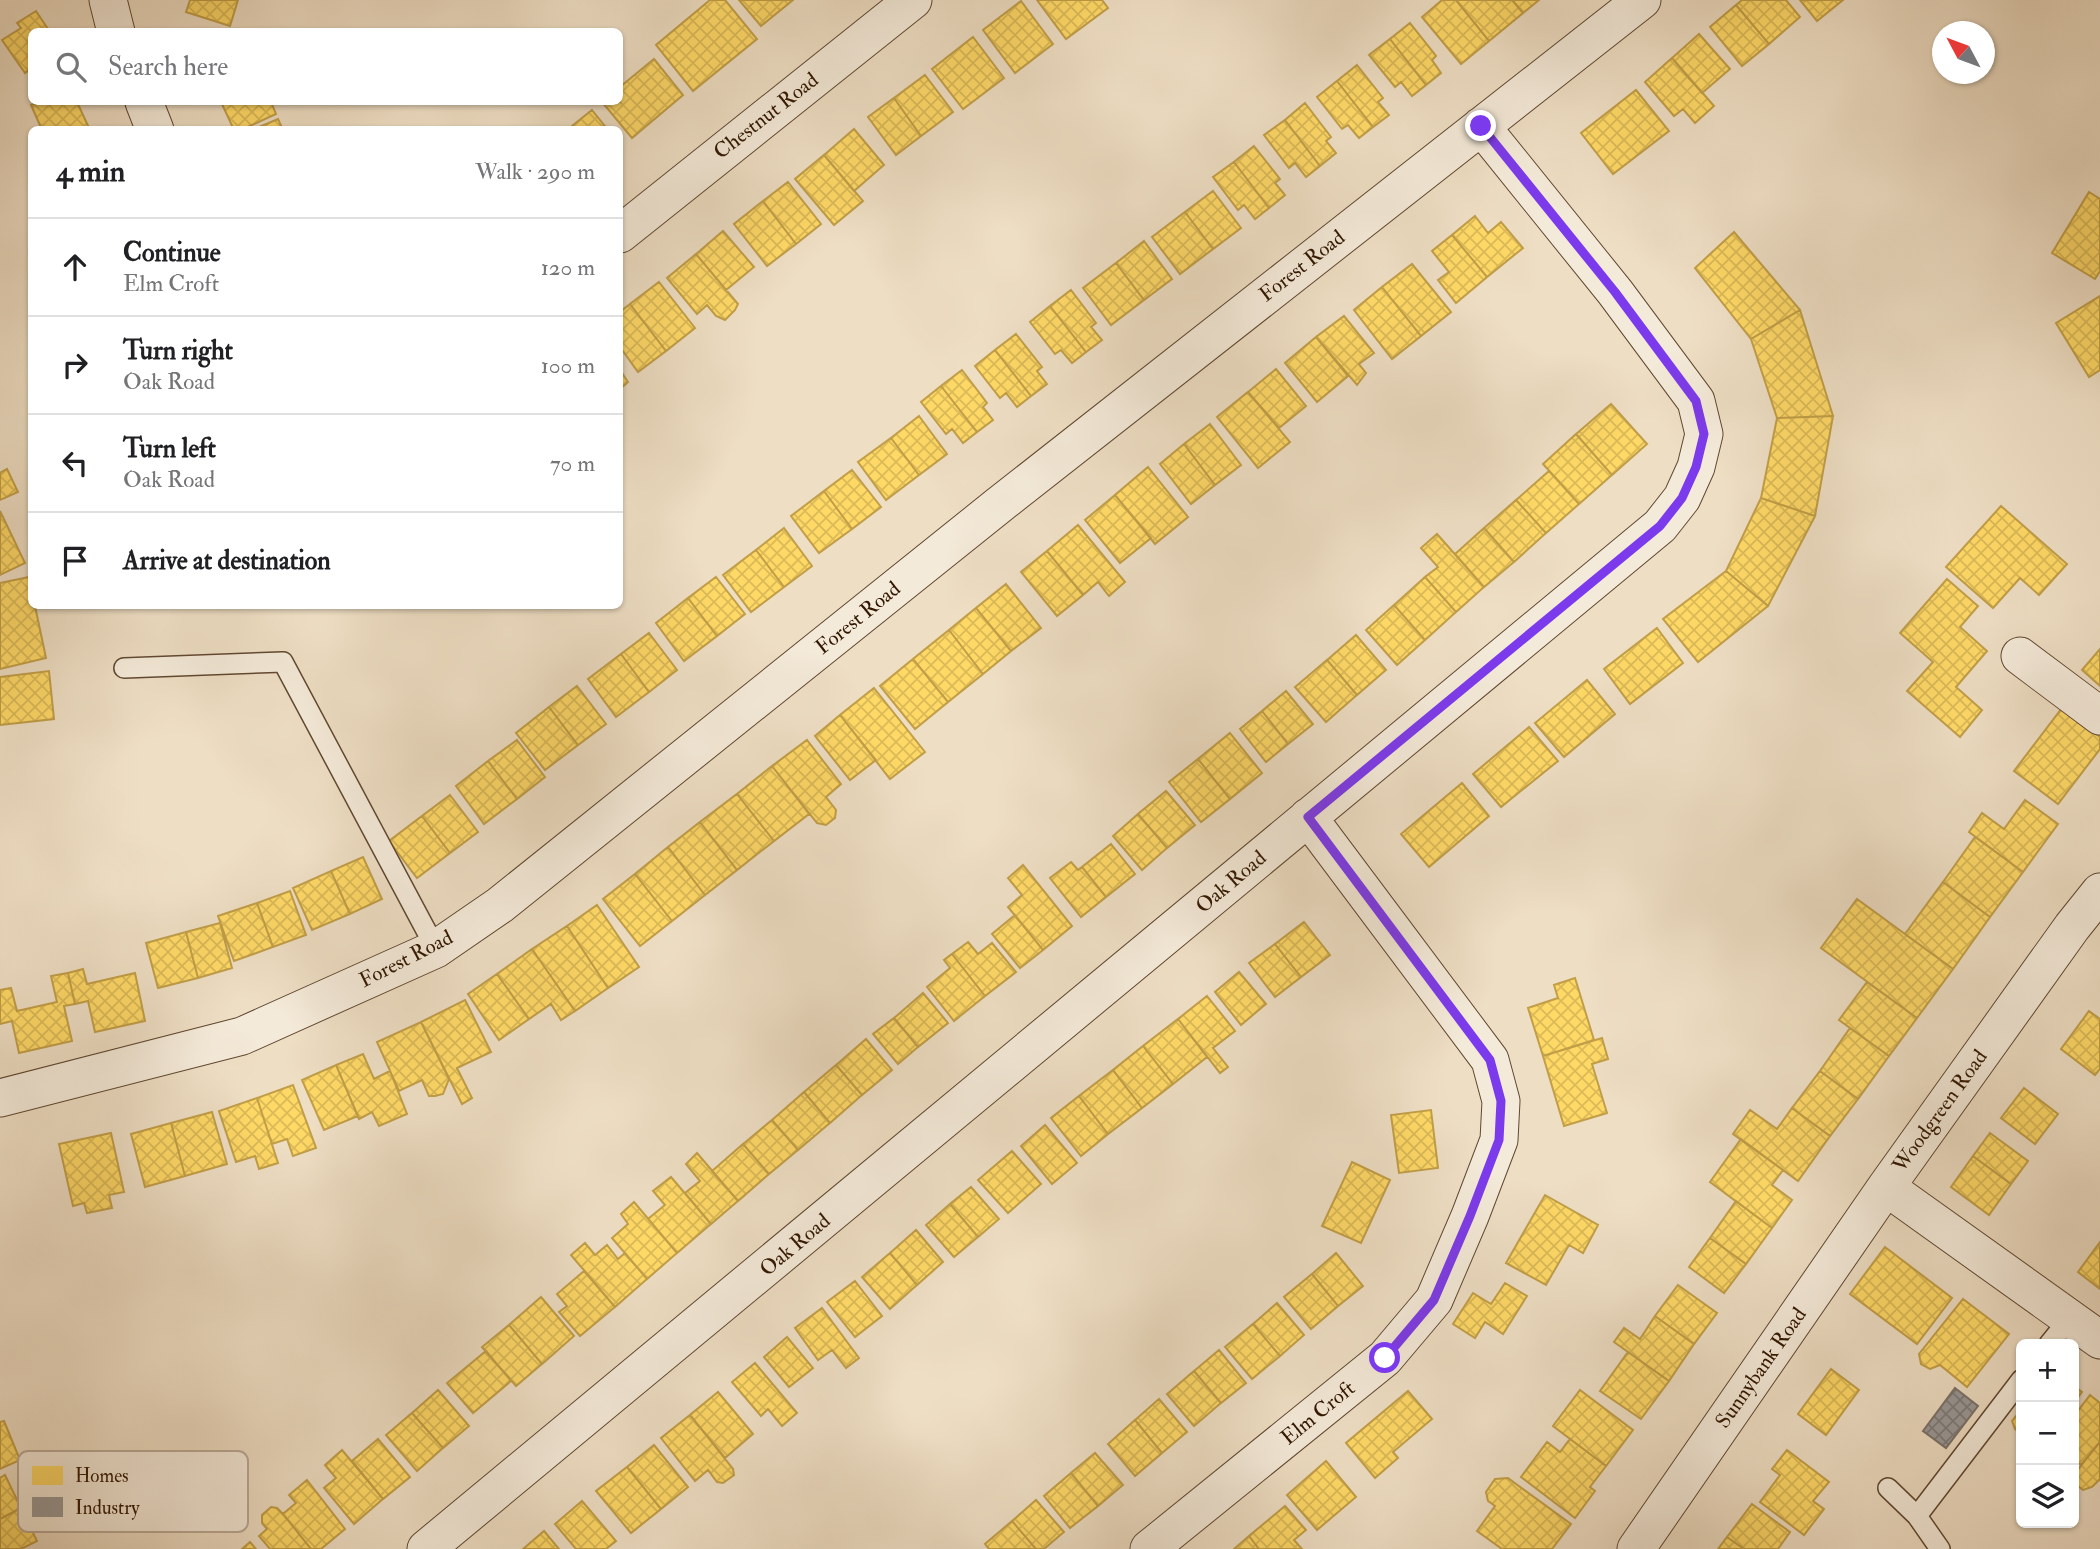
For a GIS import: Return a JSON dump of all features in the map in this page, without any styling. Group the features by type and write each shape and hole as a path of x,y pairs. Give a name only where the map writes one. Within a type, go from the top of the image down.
{"street":[{"path":"108,0 115,28"},
{"name":"Chestnut Road","path":"623,232 914,0"},
{"name":"Forest Road","path":"0,1098 242,1036 436,949 500,905 999,505 1642,0"},
{"path":"145,105 153,126"},
{"name":"Oak Road","path":"426,1549 1660,526 1682,498 1696,467 1704,434 1696,401 1615,292 1481,126"},
{"path":"2020,656 2100,716"},
{"name":"Elm Croft","path":"1150,1549 1385,1358 1434,1300 1499,1140 1501,1101 1490,1060 1308,817"},
{"name":"Woodgreen Road","path":"2100,892 1886,1186 2059,1331 2100,1340"},
{"name":"Sunnybank Road","path":"1636,1549 1886,1186"}],"lane":[{"path":"124,668 283,662 436,949"},
{"path":"1917,1516 2016,1387"},
{"path":"1888,1488 1917,1516 1940,1549"}],"building: Homes":[{"path":"190,0 238,0 230,26 186,12"},
{"path":"710,0 725,0 757,39 693,91 656,45"},
{"path":"739,0 793,0 761,26"},
{"path":"1037,0 1102,0 1108,8 1066,39"},
{"path":"1442,0 1456,0 1489,41 1461,64 1422,17"},
{"path":"1456,0 1512,0 1523,13 1489,41"},
{"path":"1512,0 1539,0 1523,13"},
{"path":"1742,0 1786,0 1800,17 1769,44 1736,5"},
{"path":"1800,0 1843,0 1817,21"},
{"path":"1021,1 1053,44 1015,73 983,30"},
{"path":"1736,5 1769,44 1742,66 1710,27"},
{"path":"36,11 47,28 28,28 28,71 25,73 2,40 21,28 17,23"},
{"path":"1410,23 1436,56 1432,60 1441,73 1426,85 1390,39"},
{"path":"1699,34 1730,69 1702,93 1672,58"},
{"path":"973,37 1004,78 963,109 932,69"},
{"path":"1390,39 1426,85 1412,96 1401,82 1395,87 1369,55"},
{"path":"1672,58 1714,106 1695,123 1683,109 1674,116 1645,82"},
{"path":"654,59 683,95 632,138 604,105 623,105 623,85"},
{"path":"1357,65 1383,98 1378,102 1389,115 1373,127 1337,81"},
{"path":"925,75 953,112 921,136 894,98"},
{"path":"1337,81 1373,127 1359,138 1348,125 1342,129 1317,97"},
{"path":"1636,90 1669,131 1613,174 1581,133"},
{"path":"894,98 921,136 896,155 868,117"},
{"path":"1305,103 1331,137 1326,141 1336,153 1320,166 1285,120"},
{"path":"31,105 78,105 88,126 40,126"},
{"path":"222,105 272,105 276,114 250,126 232,126"},
{"path":"592,110 605,126 572,126"},
{"path":"278,119 281,126 261,126"},
{"path":"1285,120 1320,166 1306,177 1295,163 1289,168 1264,135"},
{"path":"854,129 884,165 854,191 824,155"},
{"path":"1254,146 1280,179 1275,183 1285,195 1269,208 1234,162"},
{"path":"824,155 863,201 834,225 795,179"},
{"path":"1234,162 1269,208 1255,219 1244,205 1238,210 1213,177"},
{"path":"788,182 821,224 796,244 763,201"},
{"path":"1213,191 1241,228 1213,249 1185,212"},
{"path":"2089,192 2100,199 2100,271 2095,279 2052,253"},
{"path":"763,201 796,244 767,266 734,224"},
{"path":"1185,212 1213,249 1180,274 1152,237"},
{"path":"1475,216 1488,233 1501,222 1523,248 1487,277 1452,235"},
{"path":"723,231 754,267 726,290 696,254"},
{"path":"1734,232 1800,310 1751,339 1695,268"},
{"path":"1452,235 1487,277 1456,303 1438,280 1449,272 1432,251"},
{"path":"1144,241 1172,279 1144,300 1116,263"},
{"path":"696,254 738,304 725,320 716,316 707,305 697,314 667,278"},
{"path":"1116,263 1144,300 1111,325 1083,288"},
{"path":"1412,264 1451,312 1421,336 1382,287"},
{"path":"659,282 695,328 666,351 630,304"},
{"path":"1382,287 1421,336 1392,359 1354,310"},
{"path":"1071,290 1096,323 1091,327 1102,340 1086,352 1050,306"},
{"path":"2100,296 2100,370 2089,377 2056,323"},
{"path":"630,304 666,351 638,372 623,351 623,310"},
{"path":"1050,306 1086,352 1072,363 1061,350 1055,354 1030,322"},
{"path":"1800,310 1833,416 1777,418 1751,339"},
{"path":"1344,316 1374,353 1359,364 1366,373 1357,385 1316,337"},
{"path":"1016,334 1042,367 1037,371 1047,384 1031,396 995,350"},
{"path":"1316,337 1348,376 1317,402 1285,363"},
{"path":"995,350 1031,396 1017,407 1006,393 1000,398 975,366"},
{"path":"1276,369 1306,406 1279,428 1248,392"},
{"path":"962,370 987,403 983,407 993,420 977,432 941,386"},
{"path":"941,386 977,432 963,443 952,429 946,434 921,402"},
{"path":"1248,392 1290,442 1258,468 1217,417"},
{"path":"1611,404 1647,444 1612,475 1576,434"},
{"path":"919,416 947,454 919,475 891,438"},
{"path":"1833,416 1815,516 1761,498 1777,418"},
{"path":"1210,424 1241,465 1215,485 1184,444"},
{"path":"1576,434 1612,475 1579,504 1543,464"},
{"path":"891,438 919,475 886,500 858,462"},
{"path":"1184,444 1215,485 1191,504 1160,464"},
{"path":"1148,467 1188,517 1155,544 1115,495"},
{"path":"7,469 18,492 0,500 0,473"},
{"path":"852,470 881,507 852,529 824,491"},
{"path":"1549,471 1579,504 1546,533 1516,500"},
{"path":"824,491 852,529 819,553 791,516"},
{"path":"1115,495 1151,538 1120,563 1085,520"},
{"path":"1761,498 1815,516 1768,606 1726,571"},
{"path":"1516,500 1546,533 1514,562 1484,528"},
{"path":"2001,506 2067,564 2039,595 2020,578 1993,608 1946,567"},
{"path":"0,511 25,563 0,575"},
{"path":"1078,525 1125,582 1109,596 1098,582 1083,595 1047,551"},
{"path":"784,528 812,566 784,587 756,550"},
{"path":"1484,528 1514,562 1484,587 1455,554"},
{"path":"1437,534 1484,587 1456,612 1425,577 1438,567 1421,548"},
{"path":"756,550 784,587 751,612 723,575"},
{"path":"1047,551 1083,595 1057,616 1021,572"},
{"path":"1726,571 1768,606 1698,662 1663,619"},
{"path":"28,577 28,609 36,609 46,658 0,669 0,583"},
{"path":"716,577 745,614 717,636 688,598"},
{"path":"1425,577 1456,612 1425,640 1394,605"},
{"path":"1947,579 1978,606 1960,627 1987,651 1956,687 1982,710 1960,737 1907,691 1933,662 1900,633"},
{"path":"1006,584 1041,628 1011,651 976,608"},
{"path":"688,598 717,636 684,661 656,623"},
{"path":"1394,605 1425,640 1397,665 1366,630"},
{"path":"976,608 1011,651 983,674 949,630"},
{"path":"1657,628 1683,663 1630,704 1604,669"},
{"path":"949,630 983,674 948,702 913,659"},
{"path":"649,633 677,670 649,692 621,654"},
{"path":"1356,635 1386,670 1357,695 1327,660"},
{"path":"2100,649 2100,686 2082,670"},
{"path":"621,654 649,692 616,717 588,679"},
{"path":"913,659 948,702 915,729 880,686"},
{"path":"1327,660 1357,695 1326,722 1295,687"},
{"path":"49,671 54,719 0,725 0,677"},
{"path":"1587,680 1615,714 1564,757 1535,723"},
{"path":"577,686 606,724 578,745 549,707"},
{"path":"874,688 925,752 890,779 840,715"},
{"path":"1286,691 1313,724 1288,744 1262,711"},
{"path":"549,707 578,745 545,770 516,733"},
{"path":"2062,708 2100,737 2100,749 2058,804 2014,771"},
{"path":"1262,711 1288,744 1266,762 1240,729"},
{"path":"840,715 876,760 850,780 815,736"},
{"path":"1529,727 1558,761 1501,807 1473,774"},
{"path":"1230,733 1262,773 1230,799 1198,759"},
{"path":"517,740 545,777 517,799 488,761"},
{"path":"807,740 841,784 826,797 836,810 835,818 826,825 817,823 772,766"},
{"path":"1198,759 1230,799 1201,822 1169,782"},
{"path":"488,761 517,799 484,824 456,786"},
{"path":"772,766 809,814 774,841 737,794"},
{"path":"1462,783 1489,816 1429,867 1401,834"},
{"path":"1166,791 1195,825 1167,848 1138,814"},
{"path":"737,794 774,841 737,870 700,822"},
{"path":"450,795 478,832 450,853 422,816"},
{"path":"2025,800 2058,824 2023,872 1969,832 1982,813 2004,829"},
{"path":"1138,814 1167,848 1142,870 1113,836"},
{"path":"422,816 450,853 417,878 389,841"},
{"path":"700,822 737,870 705,895 668,847"},
{"path":"1975,837 2023,872 1990,917 1943,882"},
{"path":"1111,844 1135,874 1106,897 1082,867"},
{"path":"668,847 705,895 672,921 635,874"},
{"path":"363,857 382,899 350,914 331,871"},
{"path":"1071,862 1078,870 1082,867 1106,897 1081,917 1050,878"},
{"path":"1023,865 1072,926 1043,950 1008,907 1022,895 1008,878"},
{"path":"331,871 350,914 312,930 293,888"},
{"path":"635,874 672,921 640,946 603,899"},
{"path":"1943,882 1990,917 1953,969 1905,934"},
{"path":"290,891 306,935 273,947 257,903"},
{"path":"1857,899 1953,969 1917,1018 1821,948"},
{"path":"257,903 273,947 234,961 218,916"},
{"path":"597,905 639,967 608,988 567,926"},
{"path":"1015,915 1043,950 1020,968 992,934"},
{"path":"1304,922 1330,955 1301,977 1275,944"},
{"path":"220,923 232,968 198,978 186,932"},
{"path":"567,926 608,988 575,1011 532,949"},
{"path":"186,932 198,978 158,988 146,943"},
{"path":"968,942 978,954 992,943 1016,972 985,996 952,954"},
{"path":"1275,944 1301,977 1275,997 1249,963"},
{"path":"532,949 575,1011 561,1020 551,1004 529,1019 497,974"},
{"path":"952,954 985,996 954,1021 927,987 950,968 944,960"},
{"path":"83,969 87,984 135,973 145,1021 95,1032 88,1001 75,1004 68,973"},
{"path":"1239,972 1266,1004 1241,1025 1215,992"},
{"path":"68,973 75,1004 64,1006 72,1041 19,1053 12,1021 0,1024 0,990 11,988 17,1011 57,1002 51,976"},
{"path":"497,974 529,1019 499,1040 468,994"},
{"path":"1575,978 1594,1040 1543,1056 1528,1008 1558,998 1554,985"},
{"path":"1867,982 1917,1018 1889,1056 1839,1020"},
{"path":"923,993 948,1023 918,1047 894,1018"},
{"path":"1207,996 1235,1031 1213,1048 1228,1067 1220,1073 1178,1019"},
{"path":"465,1000 491,1052 457,1068 472,1098 462,1104 421,1022"},
{"path":"2089,1011 2100,1019 2100,1069 2095,1075 2061,1049"},
{"path":"894,1018 918,1047 898,1064 873,1034"},
{"path":"1178,1019 1207,1057 1173,1084 1143,1046"},
{"path":"421,1022 449,1079 443,1094 435,1096 429,1096 422,1080 399,1091 377,1042"},
{"path":"1850,1028 1889,1056 1858,1099 1820,1071"},
{"path":"1602,1038 1608,1059 1592,1064 1607,1113 1564,1126 1543,1056"},
{"path":"866,1039 892,1070 862,1095 836,1065"},
{"path":"1143,1046 1173,1084 1142,1108 1113,1070"},
{"path":"363,1054 374,1079 390,1071 407,1114 379,1126 372,1112 359,1119 336,1065"},
{"path":"336,1065 358,1116 324,1130 302,1080"},
{"path":"836,1065 862,1095 830,1123 804,1092"},
{"path":"1113,1070 1142,1108 1108,1134 1079,1096"},
{"path":"1820,1071 1858,1099 1830,1136 1792,1108"},
{"path":"293,1085 316,1148 293,1156 287,1139 272,1144 257,1098"},
{"path":"2024,1088 2058,1114 2035,1144 2001,1118"},
{"path":"804,1092 830,1123 798,1150 772,1120"},
{"path":"1079,1096 1108,1134 1081,1156 1051,1118"},
{"path":"257,1098 278,1163 259,1169 255,1156 236,1162 219,1111"},
{"path":"1792,1108 1830,1136 1798,1181 1733,1134 1750,1110 1777,1129"},
{"path":"1431,1110 1438,1168 1399,1173 1391,1115"},
{"path":"212,1112 227,1164 185,1176 171,1123"},
{"path":"772,1120 798,1150 769,1174 743,1144"},
{"path":"171,1123 185,1176 145,1187 131,1134"},
{"path":"1045,1125 1077,1163 1052,1184 1021,1146"},
{"path":"111,1133 124,1192 109,1195 112,1208 87,1213 84,1203 73,1206 59,1144"},
{"path":"1990,1133 2028,1161 2011,1184 1973,1156"},
{"path":"1741,1139 1783,1170 1772,1185 1792,1200 1772,1228 1710,1182"},
{"path":"743,1144 769,1174 738,1201 712,1171"},
{"path":"1012,1151 1041,1184 1008,1213 978,1180"},
{"path":"697,1153 738,1201 711,1224 685,1193 700,1181 686,1164"},
{"path":"1973,1156 2011,1184 1989,1215 1951,1187"},
{"path":"1352,1162 1390,1180 1361,1243 1322,1226"},
{"path":"671,1177 711,1224 677,1253 648,1219 665,1205 653,1191"},
{"path":"971,1187 999,1219 978,1237 950,1204"},
{"path":"1545,1195 1598,1225 1583,1253 1569,1245 1546,1285 1506,1263"},
{"path":"1736,1201 1772,1228 1746,1264 1710,1238"},
{"path":"634,1202 677,1253 647,1279 612,1238 628,1224 621,1214"},
{"path":"950,1204 978,1237 954,1257 926,1225"},
{"path":"916,1230 943,1262 917,1285 890,1253"},
{"path":"1710,1238 1746,1264 1724,1293 1689,1267"},
{"path":"2100,1242 2100,1289 2078,1272"},
{"path":"585,1243 595,1255 607,1245 618,1259 625,1253 647,1279 615,1307 571,1255"},
{"path":"1885,1247 1952,1298 1917,1344 1850,1294"},
{"path":"890,1253 917,1285 890,1309 862,1277"},
{"path":"1336,1253 1363,1286 1338,1306 1312,1274"},
{"path":"584,1271 615,1307 580,1336 559,1312 567,1306 557,1294"},
{"path":"1312,1274 1338,1306 1311,1329 1284,1297"},
{"path":"855,1281 882,1316 855,1337 827,1302"},
{"path":"1505,1283 1527,1296 1503,1334 1485,1322 1475,1338 1453,1324 1473,1293 1491,1304"},
{"path":"1678,1285 1717,1313 1694,1344 1655,1316"},
{"path":"541,1297 574,1336 542,1364 509,1325"},
{"path":"1963,1299 2009,1334 1967,1387 1940,1365 1930,1369 1921,1364 1919,1354"},
{"path":"1277,1303 1304,1335 1280,1356 1253,1324"},
{"path":"822,1308 859,1358 846,1368 832,1350 818,1360 795,1328"},
{"path":"1655,1316 1694,1344 1669,1381 1614,1342 1624,1328 1640,1339"},
{"path":"1253,1324 1280,1356 1252,1379 1225,1347"},
{"path":"509,1325 542,1364 516,1386 482,1347"},
{"path":"787,1337 813,1368 789,1387 764,1357"},
{"path":"1219,1350 1246,1383 1221,1403 1194,1371"},
{"path":"486,1351 511,1381 473,1413 447,1383"},
{"path":"1628,1352 1669,1381 1641,1419 1600,1391"},
{"path":"755,1363 797,1413 782,1426 768,1409 761,1416 732,1382"},
{"path":"1831,1369 1859,1390 1826,1435 1798,1414"},
{"path":"1194,1371 1221,1403 1194,1426 1167,1394"},
{"path":"438,1390 469,1426 443,1448 412,1413"},
{"path":"1580,1390 1633,1430 1606,1466 1553,1426"},
{"path":"1408,1391 1432,1419 1393,1452 1398,1458 1375,1478 1346,1443"},
{"path":"718,1392 753,1434 725,1458 690,1415"},
{"path":"2090,1395 2100,1403 2100,1442 2081,1465 2079,1464 2079,1409"},
{"path":"1159,1399 1187,1432 1162,1453 1135,1420"},
{"path":"412,1413 443,1448 417,1471 386,1435"},
{"path":"690,1415 733,1469 734,1475 723,1483 717,1482 708,1470 695,1481 661,1438"},
{"path":"1135,1420 1162,1453 1135,1476 1108,1444"},
{"path":"4,1421 18,1461 0,1469 0,1422"},
{"path":"378,1439 410,1477 383,1499 352,1461"},
{"path":"1570,1439 1606,1466 1590,1487 1595,1491 1575,1518 1521,1477 1547,1442 1560,1452"},
{"path":"2100,1442 2100,1479 2092,1487 2083,1490 2079,1487 2079,1468"},
{"path":"654,1445 688,1487 661,1509 627,1467"},
{"path":"342,1450 383,1499 354,1524 324,1488 336,1478 325,1465"},
{"path":"1787,1450 1829,1482 1813,1501 1824,1509 1804,1535 1760,1502 1780,1475 1772,1469"},
{"path":"1095,1453 1123,1485 1098,1506 1071,1473"},
{"path":"1326,1461 1356,1497 1317,1530 1287,1495"},
{"path":"627,1467 661,1509 631,1533 596,1491"},
{"path":"1071,1473 1098,1506 1070,1528 1044,1496"},
{"path":"5,1475 18,1502 18,1510 0,1519 0,1478"},
{"path":"1508,1478 1571,1524 1552,1549 1502,1549 1477,1531 1495,1506 1488,1501 1486,1492 1495,1479"},
{"path":"307,1480 345,1529 321,1549 311,1549 283,1514 296,1503 289,1495"},
{"path":"1036,1500 1064,1532 1044,1549 1036,1549 1012,1521"},
{"path":"582,1501 616,1541 606,1549 576,1549 555,1524"},
{"path":"1752,1504 1790,1532 1778,1549 1744,1549 1727,1537"},
{"path":"1285,1506 1306,1530 1294,1540 1302,1549 1259,1549 1249,1536"},
{"path":"271,1507 277,1508 283,1514 311,1549 270,1549 259,1536 267,1529 262,1523 262,1515"},
{"path":"18,1510 18,1532 33,1532 37,1541 21,1549 0,1549 0,1519"},
{"path":"1012,1521 1036,1549 989,1549 985,1544"},
{"path":"544,1531 559,1549 523,1549"},
{"path":"1249,1536 1259,1549 1234,1549"},
{"path":"1727,1537 1744,1549 1718,1549"},
{"path":"250,1542 256,1549 242,1549"}],"building: Industry":[{"path":"1955,1388 1978,1406 1946,1448 1923,1431"}],"route":[{"path":"1385,1358 1434,1300 1499,1140 1501,1101 1490,1060 1308,817 1660,526 1682,498 1696,467 1704,434 1696,401 1615,292 1481,126"}]}
